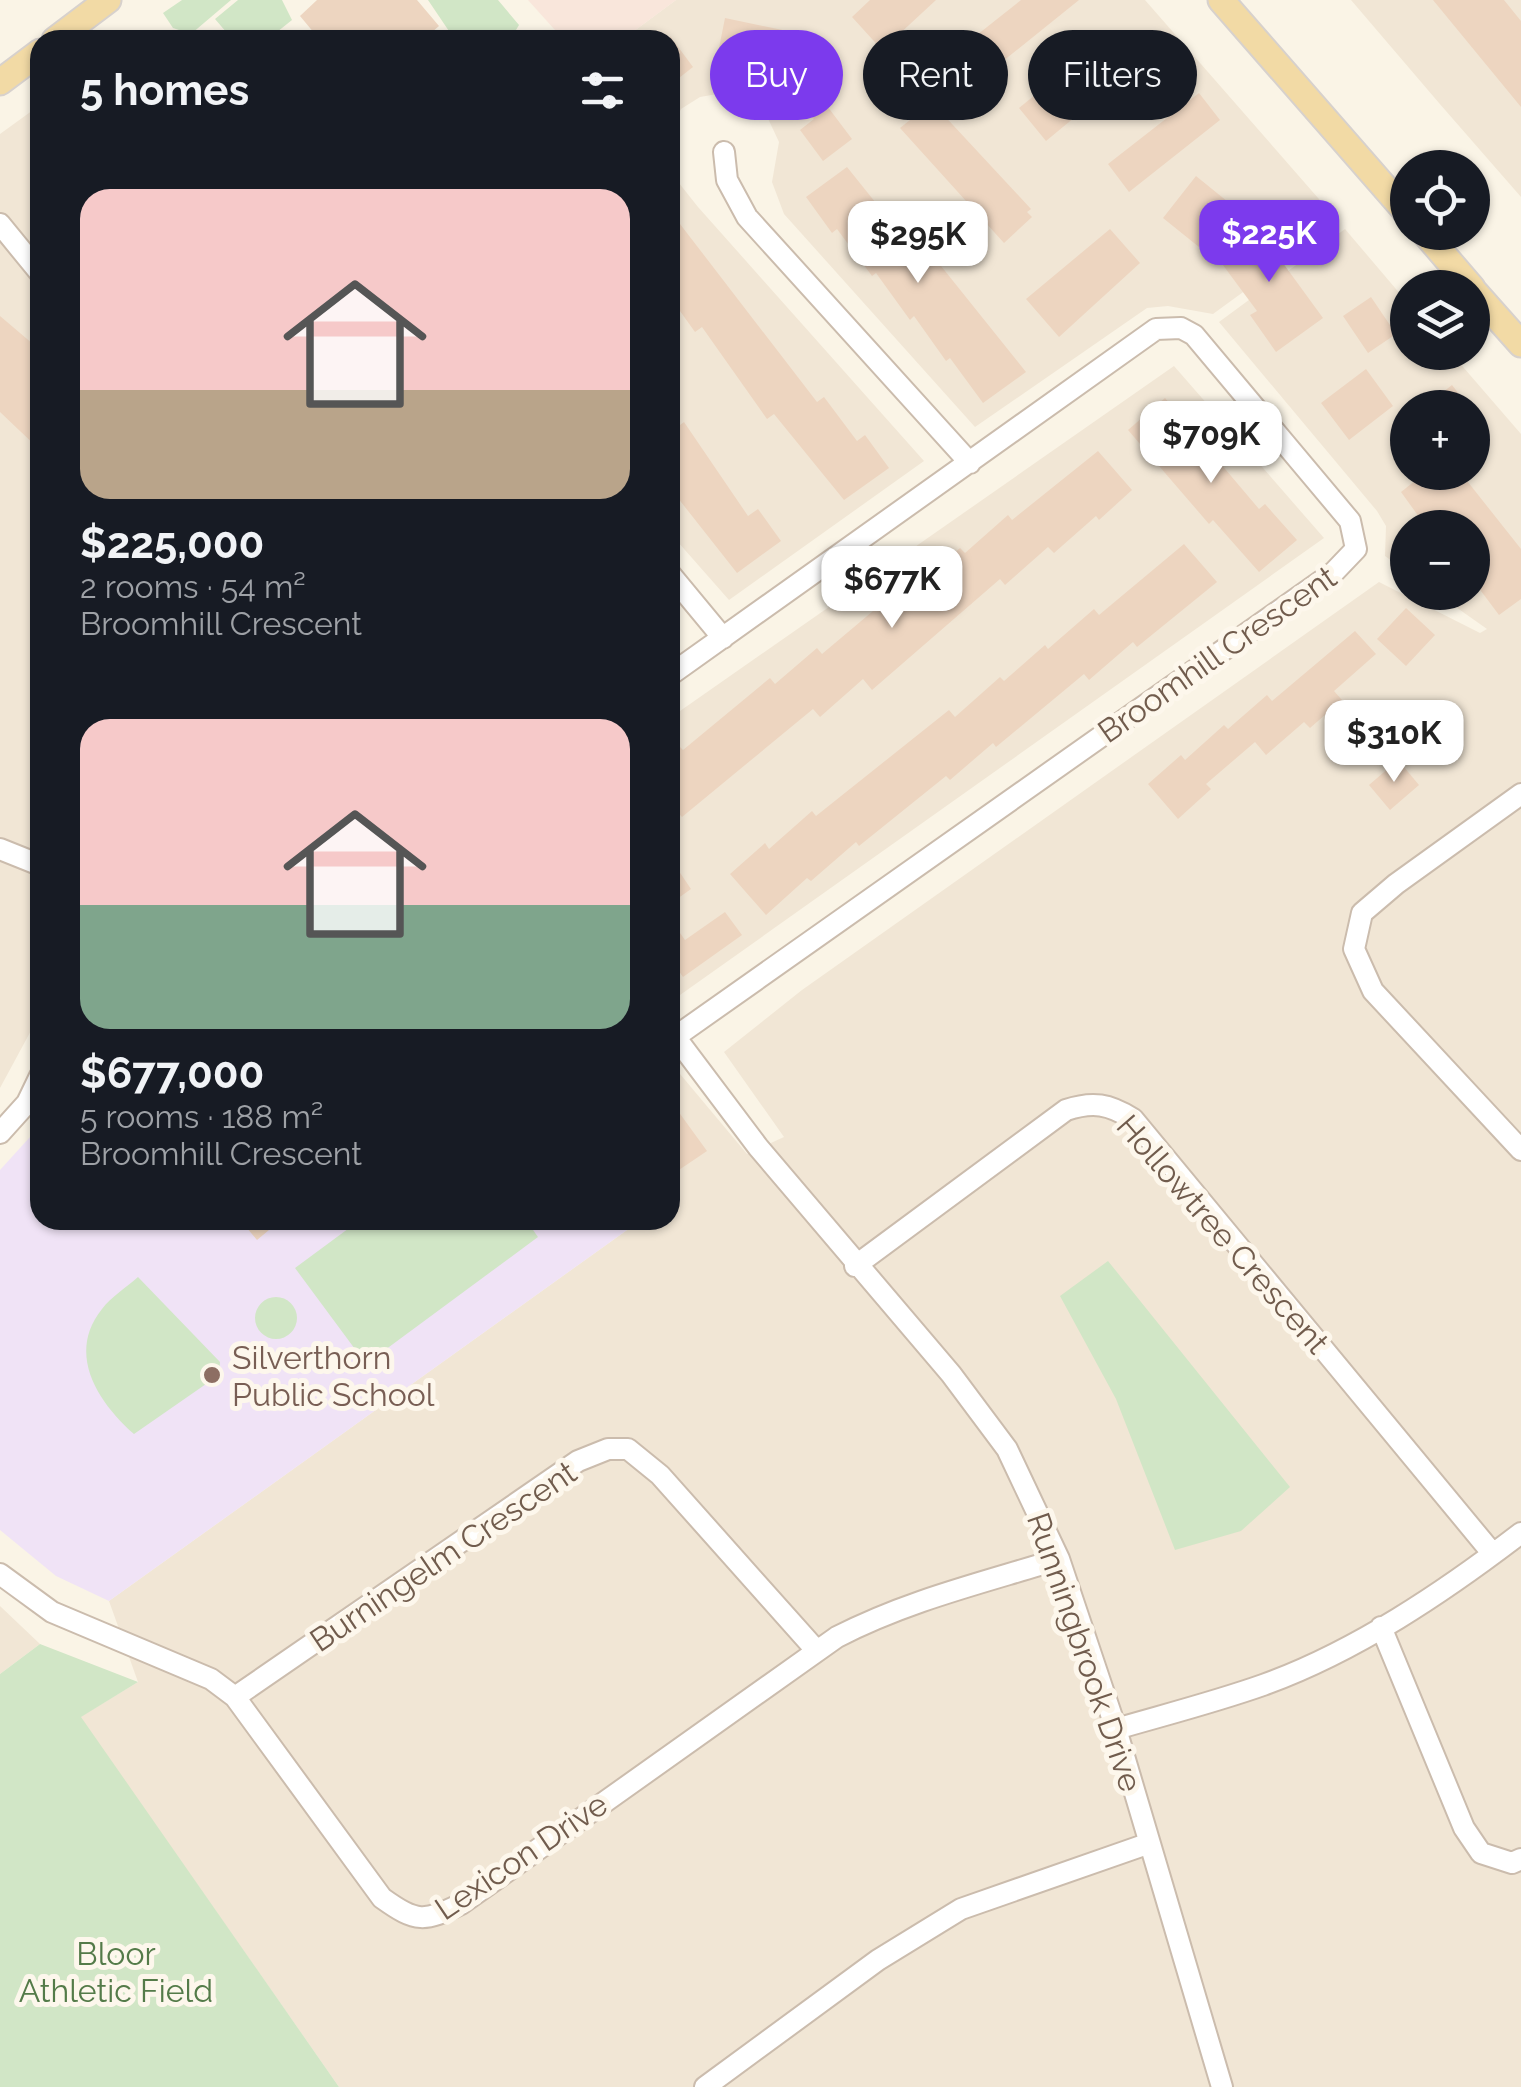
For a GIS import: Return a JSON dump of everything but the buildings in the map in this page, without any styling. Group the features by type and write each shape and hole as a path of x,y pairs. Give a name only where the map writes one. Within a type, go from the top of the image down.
{"main road":[{"path":"68,30 108,0"},
{"path":"1221,0 1390,193"},
{"path":"0,82 30,60"},
{"path":"1439,250 1457,270"},
{"path":"1490,309 1521,344"}],"street":[{"path":"724,152 726,180 746,216 970,464"},
{"path":"0,224 30,261"},
{"name":"Broomhill Crescent","path":"680,668 1156,330 1181,328 1202,343 1350,520 1356,549 1334,572 680,1029"},
{"path":"680,586 724,638"},
{"path":"1521,794 1396,884 1362,914 1354,949 1372,992 1521,1150"},
{"path":"0,849 30,862"},
{"name":"Runningbrook Drive","path":"680,1043 855,1266 951,1374 1006,1448 1059,1559 1116,1729 1222,2087"},
{"path":"0,1132 30,1097"},
{"name":"Hollowtree Crescent","path":"855,1266 1066,1110 1088,1103 1113,1106 1133,1119 1493,1554"},
{"name":"Burningelm Crescent","path":"235,1698 578,1461 608,1449 628,1450 660,1475 816,1650"},
{"path":"1116,1729 1264,1684 1380,1627 1521,1533"},
{"name":"Lexicon Drive","path":"0,1574 52,1612 182,1666 235,1698 382,1898 406,1915 428,1920 461,1904 816,1650 884,1613 1059,1559"},
{"path":"1380,1627 1464,1828 1481,1853 1512,1863 1521,1859"},
{"path":"705,2087 878,1960 960,1910 1147,1844"}],"shaded area":[{"path":"528,0 676,0 636,30 555,30"},
{"path":"676,0 1145,0 1171,30 1028,30 1028,120 1197,120 1197,60 1339,222 1213,314 1168,306 1147,308 975,427 784,214 772,182 779,142 769,120 843,120 843,30 710,30 710,95 700,97 680,111 680,30 636,30"},
{"path":"1351,0 1521,0 1521,197 1490,161 1490,150 1480,150"},
{"path":"30,112 30,1032 0,1088 0,134"},
{"path":"680,184 924,461 729,600 680,544"},
{"path":"1345,229 1390,282 1390,370 1466,370 1483,390 1390,390 1390,490 1490,490 1490,398 1521,434 1521,2087 339,2087 80,1717 138,1682 109,1601 627,1230 680,1230 680,1074 747,1154 784,1137 724,1052 802,990 1379,582 1390,588 1390,610 1434,610 1480,633 1487,629 1460,610 1490,610 1490,510 1390,510 1390,560 1385,556 1386,526 1219,322"},
{"path":"1174,366 1324,538 680,995 680,711"},
{"name":"Silverthorn Public School","path":"30,1137 30,1230 627,1230 109,1601 56,1576 0,1530 0,1170"},
{"path":"0,1606 40,1644 0,1674"}],"green space":[{"path":"182,0 231,0 196,30 173,28 163,13"},
{"path":"238,0 282,0 292,20 280,30 224,30 215,19"},
{"path":"428,0 498,0 519,25 516,30 448,30"},
{"path":"346,1230 533,1230 538,1237 366,1364 295,1268"},
{"path":"1108,1261 1290,1487 1241,1531 1175,1550 1116,1399 1060,1296"},
{"path":"138,1277 220,1362 219,1375 134,1434 99,1392 87,1360 87,1343 102,1309"},
{"path":"276,1297 291,1303 297,1318 291,1333 276,1339 261,1333 255,1318 261,1303"},
{"name":"Bloor Athletic Field","path":"40,1644 138,1682 81,1717 339,2087 0,2087 0,1674"}],"place":[{"name":"Silverthorn Public School","path":"212,1375"}]}
